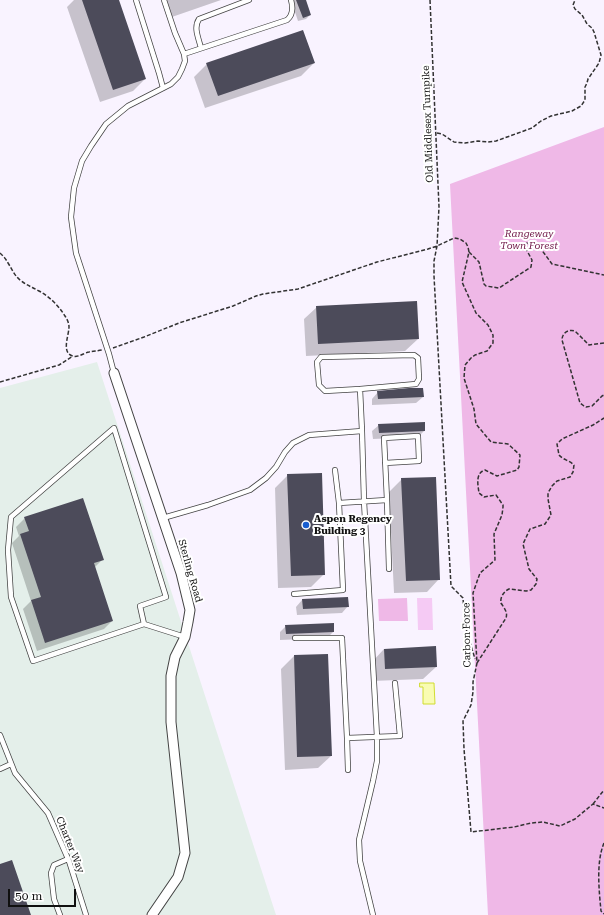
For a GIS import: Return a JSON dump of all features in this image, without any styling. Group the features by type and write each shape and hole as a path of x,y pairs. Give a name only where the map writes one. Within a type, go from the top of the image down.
{"street":[{"name":"Sterling Road","path":"114,373 181,573 190,610 185,637 175,657 171,676 172,722 185,853 178,877 152,915"}],"lane":[{"path":"136,0 163,88"},
{"path":"114,373 108,349 76,252 71,217 74,188 82,161 106,124 128,106 171,84 178,77 182,69 185,61 184,54 164,0"},
{"path":"201,48 196,27 199,19 249,0"},
{"path":"184,54 287,20 292,11 291,0"},
{"path":"414,355 418,358 419,378 416,384 360,389 325,391 319,385 317,362 321,357 414,355"},
{"path":"360,389 377,761 359,840 360,861 373,915"},
{"path":"144,624 140,606 166,597 114,428 11,517 8,550 11,597 33,661 144,624 185,637"},
{"path":"163,518 208,505 250,490 266,478 293,443 309,435 362,431"},
{"path":"385,463 419,461 418,436 384,438 389,569"},
{"path":"294,594 343,590 336,470"},
{"path":"339,503 387,500"},
{"path":"296,638 342,638 348,770"},
{"path":"346,738 400,736 395,683"},
{"name":"Charter Way","path":"0,735 15,774 48,813 68,859 86,915"},
{"path":"0,769 12,764"},
{"path":"60,915 54,899 51,873 54,865 68,859"}],"path":[{"name":"Old Middlesex Turnpike","path":"430,0 439,207 434,276 451,586 463,598 465,625 476,663"},
{"path":"436,133 442,134 454,142 465,143 496,141 532,128 546,118 572,111 581,106 586,100 585,87 588,79 599,63 601,55 592,28 587,24 582,15 575,10 573,5 575,0"},
{"path":"0,382 59,364 73,356 80,356 88,352 108,349 144,337 179,323 233,306 256,296 298,289 388,259 437,246 454,238 466,242 469,252 479,262 484,284 486,286 499,288 531,267 532,260 524,247 531,241 538,245 552,264 604,275"},
{"name":"Carbon Force","path":"469,252 462,282 476,314 488,325 491,330 493,335 493,343 488,351 475,355 465,365 464,378 474,409 476,424 491,442 508,444 520,455 519,467 517,470 497,476 484,470 478,477 479,493 484,497 496,495 504,507 494,534 495,560 480,573 473,593 476,663 472,705 463,721 471,832 543,822 560,826 575,818 593,804"},
{"path":"0,253 8,262 11,270 21,281 46,295 60,308 68,320 70,328 67,349 73,356"},
{"path":"604,343 589,345 573,330 566,332 562,338 580,403 584,406 592,406 604,395"},
{"path":"476,663 506,618 506,613 500,601 506,590 531,590 536,584 537,579 529,569 523,544 530,529 545,524 551,515 548,493 552,486 557,481 570,478 573,472 574,465 559,455 557,444 562,439 593,425 604,418"},
{"path":"604,790 593,804 604,808"},
{"path":"604,843 601,851 600,867 601,911 604,914"}],"shaded area":[{"path":"97,362 276,915 0,915 0,388"},
{"path":"417,598 432,598 433,630 418,630"},
{"path":"420,683 434,683 435,704 423,704 423,687 420,687"}],"green space":[{"name":"Rangeway Town Forest","path":"604,127 604,915 488,915 450,184"},
{"path":"407,598 408,621 379,621 378,599"}],"building":[{"path":"82,0 119,0 146,79 113,90"},
{"path":"296,0 306,0 311,15 303,18"},
{"path":"303,30 315,63 218,96 206,63"},
{"path":"417,301 419,339 318,344 316,306"},
{"path":"423,388 424,397 378,399 377,391"},
{"path":"425,422 425,431 379,433 378,424"},
{"name":"Aspen Regency Building 3","path":"322,473 325,575 291,576 287,474"},
{"path":"436,477 440,580 406,581 401,478"},
{"path":"83,498 104,560 94,563 113,621 45,643 31,600 41,597 20,534 29,531 24,517"},
{"path":"348,597 349,607 303,609 302,599"},
{"path":"334,623 334,632 286,634 285,625"},
{"path":"436,646 437,667 385,669 384,649"},
{"path":"328,654 332,756 297,757 294,655"},
{"path":"12,860 31,915 0,915 0,864"}],"place":[{"name":"Aspen Regency Building 3","path":"306,525"}]}
